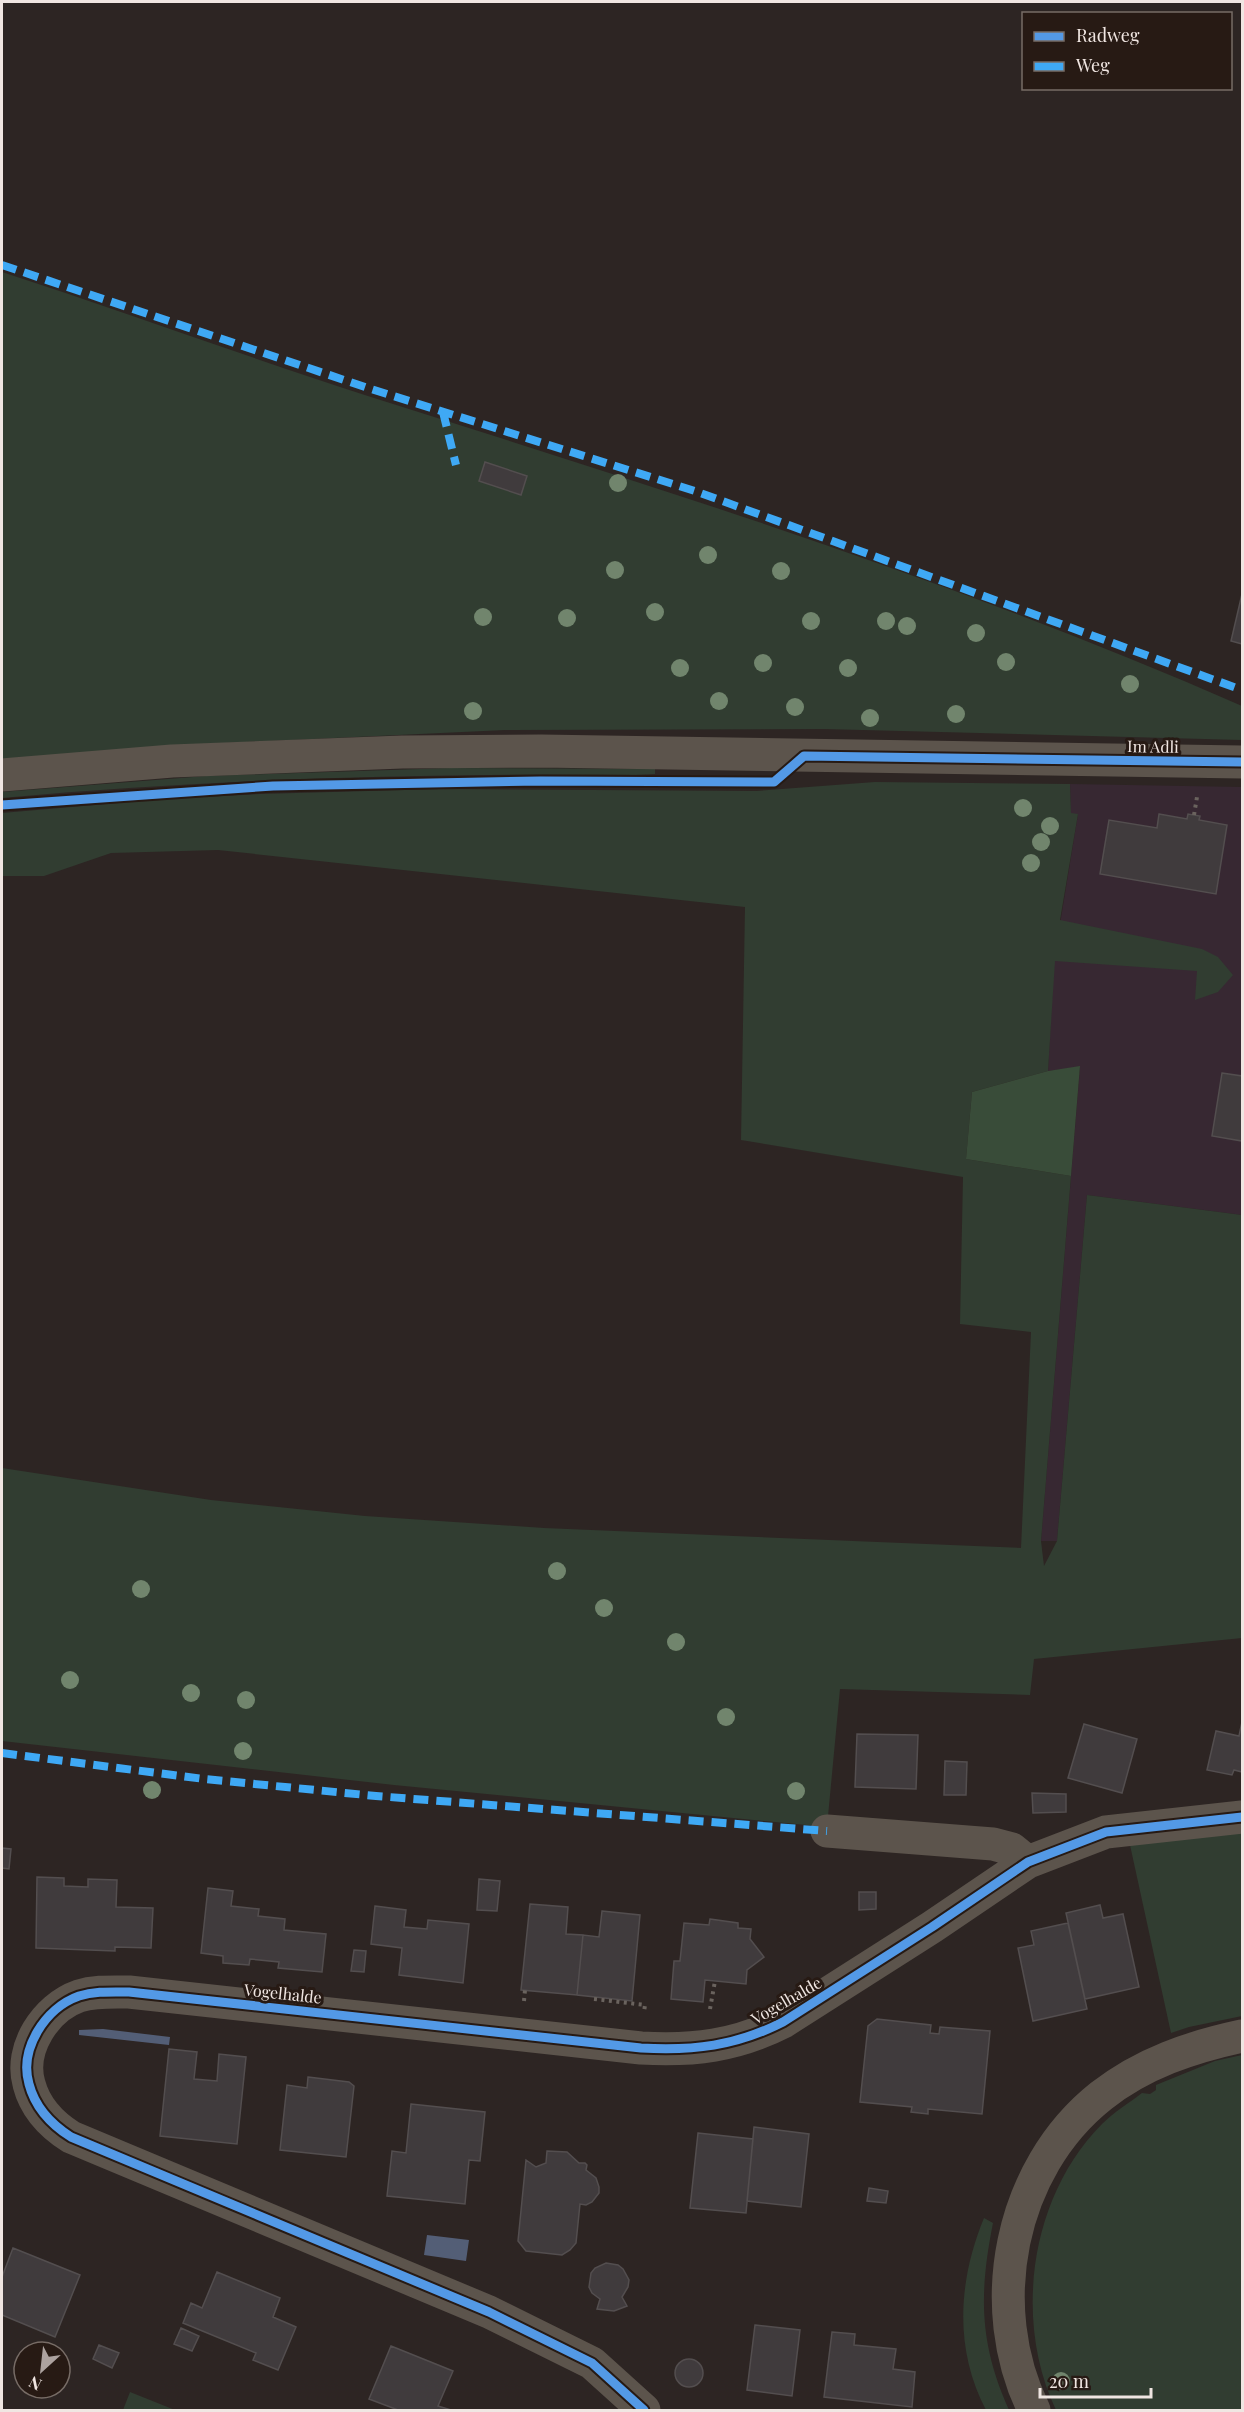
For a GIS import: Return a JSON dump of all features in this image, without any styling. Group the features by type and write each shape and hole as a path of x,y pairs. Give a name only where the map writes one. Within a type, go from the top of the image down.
{"street":[{"name":"Im Adli","path":"2,775 172,761 402,752 541,751 1242,762"},
{"name":"Vogelhalde","path":"644,2410 592,2363 537,2334 71,2138 50,2120 37,2104 28,2082 29,2053 42,2023 54,2010 78,1997 101,1991 129,1992 640,2048 682,2050 710,2046 746,2038 783,2022 932,1927 1028,1862 1106,1832 1242,1817"},
{"path":"827,1831 993,1844 1012,1849 1028,1862"},
{"path":"1034,2410 1024,2390 1013,2357 1009,2333 1008,2279 1019,2222 1038,2174 1055,2147 1076,2121 1100,2097 1126,2079 1155,2062 1186,2050 1242,2036"}],"path":[{"path":"704,2009 711,2009 715,1981"}],"shaded area":[{"path":"1070,784 1242,787 1242,1215 1087,1195 1057,1541 1041,1541 1080,1067 1048,1071 1054,961 1078,814 1071,814"}],"green space":[{"path":"2,272 325,382 811,540 1028,618 1242,706 1242,740 824,729 505,730 205,744 2,759"},
{"path":"450,768 655,769 655,774 398,776 160,786 2,798 2,792 206,776"},
{"path":"875,782 1070,784 1071,813 1078,814 1060,920 1202,949 1218,957 1233,975 1218,992 1195,1000 1197,971 1055,961 1048,1071 972,1092 966,1159 1071,1176 1041,1541 1044,1566 1057,1541 1087,1195 1242,1215 1242,1638 1034,1659 1030,1695 840,1689 827,1827 394,1785 2,1741 2,1468 211,1500 365,1516 544,1528 1021,1548 1031,1332 960,1324 963,1177 741,1140 745,907 218,850 111,853 44,876 2,876 2,813 164,799 260,794 439,789 756,791"},
{"path":"1080,1066 1071,1176 966,1159 972,1092 1048,1071"},
{"path":"1242,1833 1242,2016 1171,2033 1130,1845"},
{"path":"1242,2055 1242,2410 1056,2410 1043,2375 1035,2337 1033,2299 1036,2260 1044,2222 1058,2186 1078,2153 1102,2124 1142,2093 1150,2094 1156,2090 1156,2085 1215,2061"},
{"path":"984,2218 993,2223 985,2273 984,2318 992,2362 1009,2410 986,2410 976,2387 964,2339 965,2290 975,2242"},
{"path":"130,2392 175,2410 123,2410"}],"water":[{"path":"103,2029 170,2037 169,2045 79,2035 79,2030"},
{"path":"427,2235 469,2240 466,2261 424,2255"}],"building":[{"path":"485,462 527,476 521,495 479,481"},
{"path":"1242,594 1242,644 1231,641"},
{"path":"1159,814 1187,819 1188,814 1200,816 1199,820 1227,825 1216,894 1100,874 1109,820 1157,828"},
{"path":"1222,1073 1242,1076 1242,1141 1212,1136"},
{"path":"1242,1722 1242,1772 1234,1770 1232,1775 1207,1770 1216,1731 1239,1736"},
{"path":"1084,1724 1137,1739 1122,1793 1068,1778"},
{"path":"857,1734 918,1735 916,1789 855,1787"},
{"path":"945,1761 967,1762 966,1795 944,1795"},
{"path":"1032,1793 1066,1794 1066,1812 1033,1813"},
{"path":"2,1848 11,1849 9,1869 2,1868"},
{"path":"37,1877 64,1878 64,1886 88,1887 88,1879 117,1880 116,1907 153,1908 151,1948 115,1947 115,1951 36,1948"},
{"path":"479,1879 500,1881 497,1911 477,1910"},
{"path":"208,1888 233,1891 231,1906 259,1909 258,1916 285,1919 284,1930 326,1934 322,1972 278,1968 279,1962 250,1959 249,1965 223,1963 223,1956 201,1953"},
{"path":"859,1892 876,1892 876,1909 859,1910"},
{"path":"530,1904 568,1907 566,1934 583,1935 577,1995 521,1990"},
{"path":"1100,1905 1103,1918 1123,1914 1139,1987 1085,1999 1066,1913"},
{"path":"375,1906 406,1910 404,1927 427,1929 428,1920 469,1924 463,1983 399,1975 402,1948 371,1944"},
{"path":"602,1911 640,1915 632,2001 577,1995 583,1935 599,1937"},
{"path":"710,1919 738,1923 738,1928 751,1929 750,1939 764,1957 747,1970 746,1984 705,1980 703,2002 671,1999 674,1961 680,1961 684,1923 709,1925"},
{"path":"1068,1923 1087,2009 1033,2021 1018,1948 1034,1945 1031,1931"},
{"path":"354,1950 366,1951 364,1972 351,1971"},
{"path":"877,2019 931,2025 930,2033 939,2034 940,2027 990,2031 982,2114 928,2109 928,2114 911,2112 912,2107 860,2102 868,2026"},
{"path":"169,2049 197,2052 194,2079 217,2081 219,2054 246,2057 237,2144 160,2136"},
{"path":"308,2077 349,2082 354,2086 346,2157 280,2150 287,2085 307,2088"},
{"path":"411,2104 485,2112 480,2161 469,2160 465,2204 387,2196 392,2151 406,2153"},
{"path":"754,2127 809,2134 801,2207 747,2201"},
{"path":"698,2133 753,2139 746,2213 690,2208"},
{"path":"547,2151 567,2152 579,2163 585,2163 586,2170 596,2178 599,2187 599,2193 592,2202 586,2205 580,2204 576,2243 562,2255 526,2251 518,2241 526,2160 536,2167 546,2163"},
{"path":"869,2188 888,2191 886,2203 867,2201"},
{"path":"13,2248 80,2275 55,2337 2,2315 2,2277"},
{"path":"606,2263 618,2265 629,2280 622,2297 627,2306 614,2311 597,2309 600,2299 592,2293 589,2287 591,2273 595,2268"},
{"path":"217,2272 280,2298 273,2317 296,2327 278,2370 253,2360 256,2353 183,2323 191,2303 202,2308"},
{"path":"755,2325 800,2330 792,2396 747,2390"},
{"path":"181,2328 199,2336 192,2351 174,2344"},
{"path":"832,2332 855,2334 854,2345 896,2349 893,2369 915,2372 912,2407 824,2397"},
{"path":"99,2345 119,2353 112,2368 93,2359"},
{"path":"391,2346 453,2371 438,2406 451,2410 398,2410 369,2399"},
{"path":"689,2359 699,2363 703,2373 699,2383 689,2387 679,2383 675,2373 679,2363"}],"marked path":[{"path":"2,265 371,389 695,491 1242,690"},
{"path":"443,412 456,465"},
{"path":"2,1753 204,1779 376,1796 827,1831"}],"cycle path":[{"path":"2,805 273,786 540,781 774,782 804,756 1242,762"},
{"path":"644,2410 592,2363 489,2312 71,2137 45,2115 35,2100 29,2084 28,2057 37,2031 55,2010 79,1996 129,1992 641,2048 679,2049 731,2042 783,2022 932,1927 1028,1862 1106,1832 1242,1817"}]}
